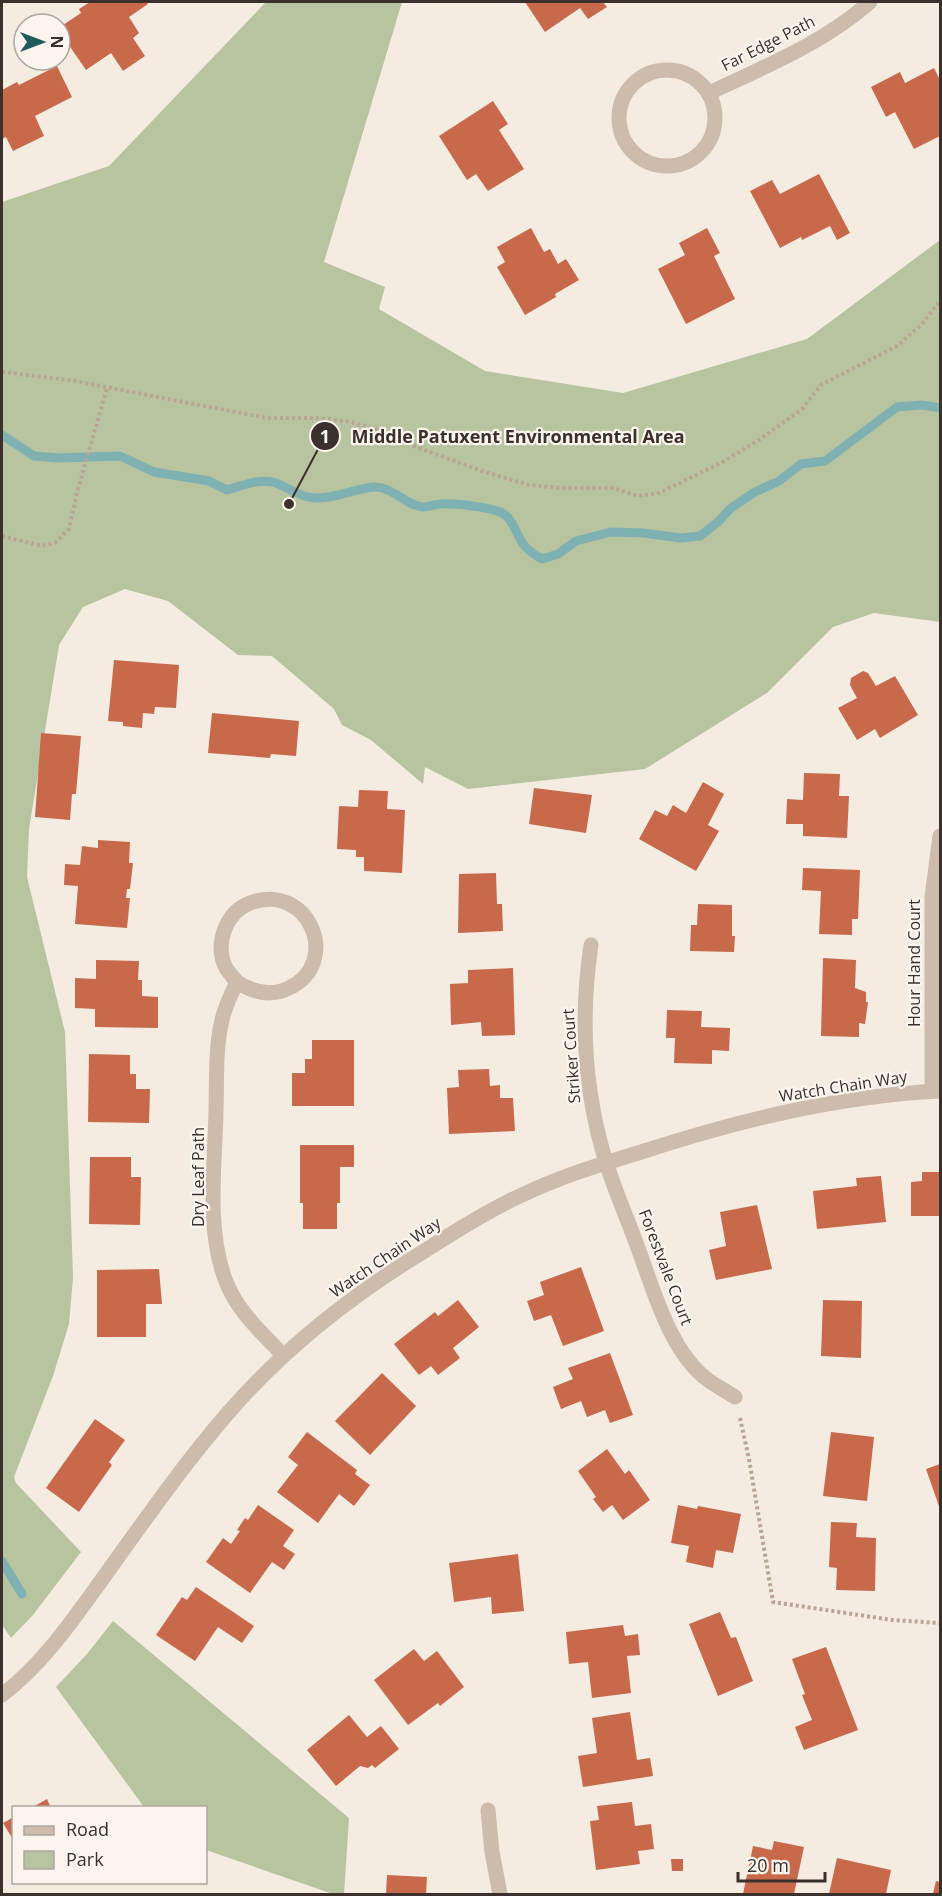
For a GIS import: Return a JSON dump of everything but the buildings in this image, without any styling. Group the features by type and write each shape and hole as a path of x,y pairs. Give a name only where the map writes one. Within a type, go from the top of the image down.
{"street":[{"name":"Far Edge Path","path":"709,93 828,33 857,14 870,2"},
{"path":"664,69 680,71 695,78 709,93 715,111 714,129 710,141 701,153 688,161 672,166 655,165 639,157 627,144 620,128 619,113 624,97 633,84 646,74 664,69"},
{"name":"Hour Hand Court","path":"937,1091 932,897 940,837"},
{"path":"260,899 278,899 303,912 313,929 317,947 314,963 297,985 281,992 262,994 237,982 226,968 221,947 223,932 231,917 244,905 260,899"},
{"name":"Striker Court","path":"591,945 584,1012 586,1058 591,1099 606,1163"},
{"name":"Dry Leaf Path","path":"237,982 222,1020 218,1047 214,1206 217,1245 225,1280 241,1310 283,1355"},
{"name":"Watch Chain Way","path":"2,1695 46,1653 188,1463 229,1412 283,1355 337,1310 389,1272 523,1194 672,1141 800,1109 861,1098 937,1091"},
{"name":"Forestvale Court","path":"606,1163 668,1328 687,1359 706,1379 735,1397"},
{"path":"488,1810 492,1852 500,1894"}],"path":[{"path":"2,372 75,381 267,418 320,418 351,422 379,430 408,444 482,471 529,485 562,488 614,488 638,496 659,494 721,463 759,440 802,409 821,385 897,346 921,325 940,301"},
{"path":"2,537 42,546 56,542 69,529 107,388"},
{"path":"735,1397 749,1459 773,1602 892,1620 940,1623"}],"green space":[{"path":"266,2 402,2 324,262 385,287 379,309 485,371 623,393 807,339 940,240 940,622 874,613 833,627 767,693 645,769 468,789 425,767 423,784 371,740 342,725 334,709 272,656 238,655 168,601 125,589 83,607 59,645 29,829 27,877 65,1032 73,1278 69,1324 53,1376 14,1477 16,1483 81,1552 33,1615 11,1638 2,1625 2,202 109,166"},
{"path":"113,1621 349,1818 344,1894 333,1894 207,1850 207,1806 143,1806 56,1687 87,1654"}],"waterway":[{"path":"2,435 34,456 59,458 120,456 154,472 209,481 227,490 249,483 266,481 303,496 322,498 380,487 416,506 447,504 488,508 504,514 526,547 542,559 558,554 576,541 611,532 681,538 700,536 731,508 755,492 779,481 801,464 825,461 897,407 922,405 940,408"},
{"path":"2,1561 22,1594"}],"place":[{"name":"Middle Patuxent Environmental Area","path":"289,504"}]}
